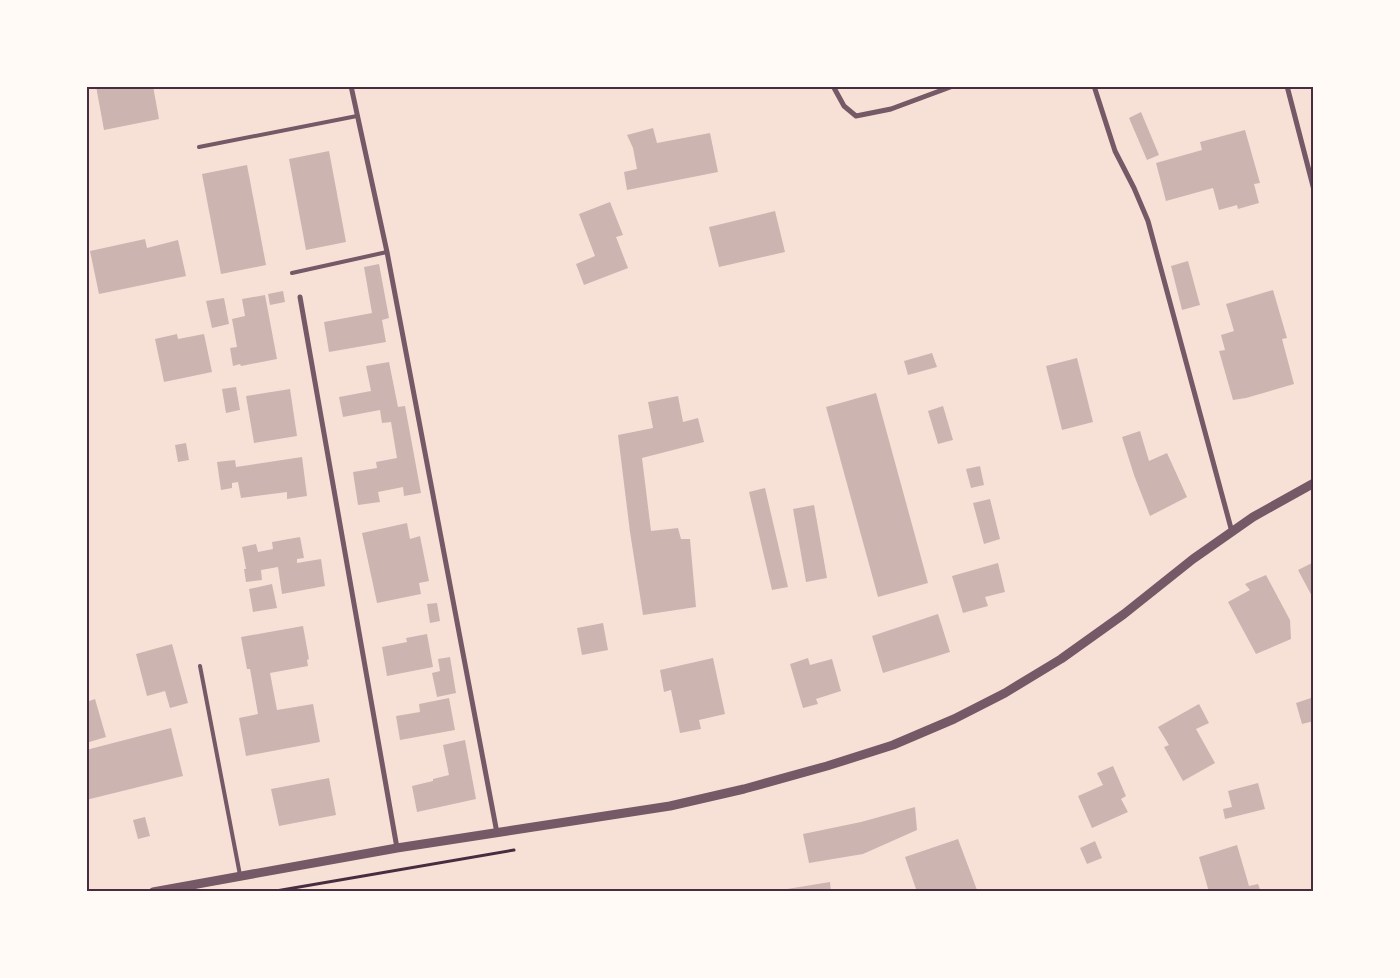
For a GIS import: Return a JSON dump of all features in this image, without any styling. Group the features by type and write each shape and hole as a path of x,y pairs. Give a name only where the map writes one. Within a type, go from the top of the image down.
{"street":[{"path":"351,86 387,252 497,833"},
{"path":"833,86 844,106 856,116 891,109 953,86"},
{"path":"1094,86 1115,151 1148,221 1232,532"},
{"path":"1287,86 1314,190"},
{"path":"300,297 397,848"},
{"path":"153,892 397,848 670,806 744,789 893,745 962,715 1005,693 1061,659 1124,614 1193,559 1253,517 1314,484"}],"lane":[{"path":"199,147 357,116"},
{"path":"292,272 387,252"},
{"path":"200,666 240,877"}],"building":[{"path":"96,86 153,86 159,119 104,130"},
{"path":"1141,112 1159,155 1147,160 1129,118"},
{"path":"653,128 657,143 710,133 718,172 627,190 624,172 637,169 633,148 627,135"},
{"path":"1245,130 1260,183 1254,184 1259,203 1238,209 1237,205 1219,210 1213,188 1166,201 1156,163 1202,150 1200,142"},
{"path":"329,151 346,242 306,250 289,159"},
{"path":"247,165 266,265 221,274 202,174"},
{"path":"610,202 623,235 616,237 628,268 584,285 576,264 595,256 579,214"},
{"path":"775,211 785,252 719,267 709,227"},
{"path":"145,239 147,248 178,240 186,276 99,294 90,251"},
{"path":"1188,261 1200,305 1182,310 1171,266"},
{"path":"379,264 389,318 382,320 386,342 329,352 324,322 372,313 364,267"},
{"path":"1273,290 1287,338 1282,339 1294,384 1233,400 1219,351 1225,350 1221,335 1234,331 1226,304"},
{"path":"283,291 285,302 270,305 268,294"},
{"path":"265,295 277,359 233,366 230,348 237,347 232,319 245,316 242,299"},
{"path":"224,298 229,324 212,328 206,301"},
{"path":"177,334 178,339 204,334 212,372 164,382 155,339"},
{"path":"932,353 937,367 908,375 904,361"},
{"path":"1077,358 1093,422 1062,430 1046,366"},
{"path":"389,362 398,407 405,406 421,493 404,496 403,487 378,492 380,502 358,505 353,472 377,468 376,462 397,458 391,422 382,423 380,410 343,417 339,397 371,391 366,366"},
{"path":"236,387 240,410 226,413 222,389"},
{"path":"290,389 297,436 254,443 246,396"},
{"path":"876,393 928,583 878,597 826,407"},
{"path":"678,396 683,422 698,418 704,442 642,458 651,531 678,528 681,539 690,539 696,607 643,615 618,435 653,428 648,402"},
{"path":"943,406 953,440 938,444 928,411"},
{"path":"1140,431 1149,461 1167,453 1187,497 1150,516 1122,437"},
{"path":"186,443 189,460 178,462 175,445"},
{"path":"302,457 307,496 287,499 287,492 241,498 238,482 232,483 232,488 221,490 217,462 235,460 236,467"},
{"path":"980,466 984,485 971,488 966,469"},
{"path":"765,488 788,587 772,590 749,492"},
{"path":"990,499 1000,539 984,544 973,503"},
{"path":"814,505 827,578 806,582 793,509"},
{"path":"407,523 410,539 420,536 429,581 419,583 421,594 377,603 362,533"},
{"path":"300,537 304,558 297,559 297,563 321,559 325,586 282,594 278,567 261,570 262,580 246,582 242,547 256,544 258,552 273,549 272,542"},
{"path":"1314,562 1314,600 1298,570"},
{"path":"998,563 1005,592 985,597 988,606 963,613 952,576"},
{"path":"1266,575 1290,620 1291,639 1256,654 1228,602 1250,590 1245,584"},
{"path":"272,584 277,608 253,612 249,589"},
{"path":"437,603 440,621 430,623 427,604"},
{"path":"938,614 950,652 883,673 872,636"},
{"path":"603,623 608,650 582,655 577,628"},
{"path":"303,626 309,659 307,660 308,666 270,673 277,710 313,704 320,742 246,756 239,718 258,714 250,669 247,669 241,637"},
{"path":"427,634 433,667 387,676 382,647 407,642 406,638"},
{"path":"172,644 188,703 170,708 165,691 147,696 136,654"},
{"path":"450,657 456,693 437,697 432,673 440,671 438,659"},
{"path":"713,658 725,714 699,720 701,729 680,733 671,690 664,692 660,670"},
{"path":"808,658 810,665 832,659 841,691 816,699 818,704 803,708 790,664"},
{"path":"449,698 455,730 400,740 396,716 420,712 419,704"},
{"path":"1311,698 1314,707 1314,721 1302,724 1296,703"},
{"path":"95,699 106,737 86,743 86,702"},
{"path":"1199,704 1209,723 1196,729 1215,763 1183,781 1164,747 1169,745 1158,727"},
{"path":"171,728 183,776 86,800 86,750"},
{"path":"465,740 476,799 417,812 412,786 449,775 443,745"},
{"path":"1113,766 1126,796 1121,799 1128,812 1092,828 1078,796 1103,785 1097,773"},
{"path":"329,778 336,815 279,826 271,789"},
{"path":"1258,783 1265,809 1225,819 1223,809 1232,807 1228,791"},
{"path":"915,807 917,830 863,854 809,863 803,834 861,822"},
{"path":"145,817 150,836 138,839 133,820"},
{"path":"958,839 977,890 965,892 917,892 905,857"},
{"path":"1095,841 1102,858 1087,864 1080,848"},
{"path":"1237,845 1249,886 1258,884 1261,892 1209,892 1199,857"},
{"path":"830,882 831,892 775,892 775,891"}]}
